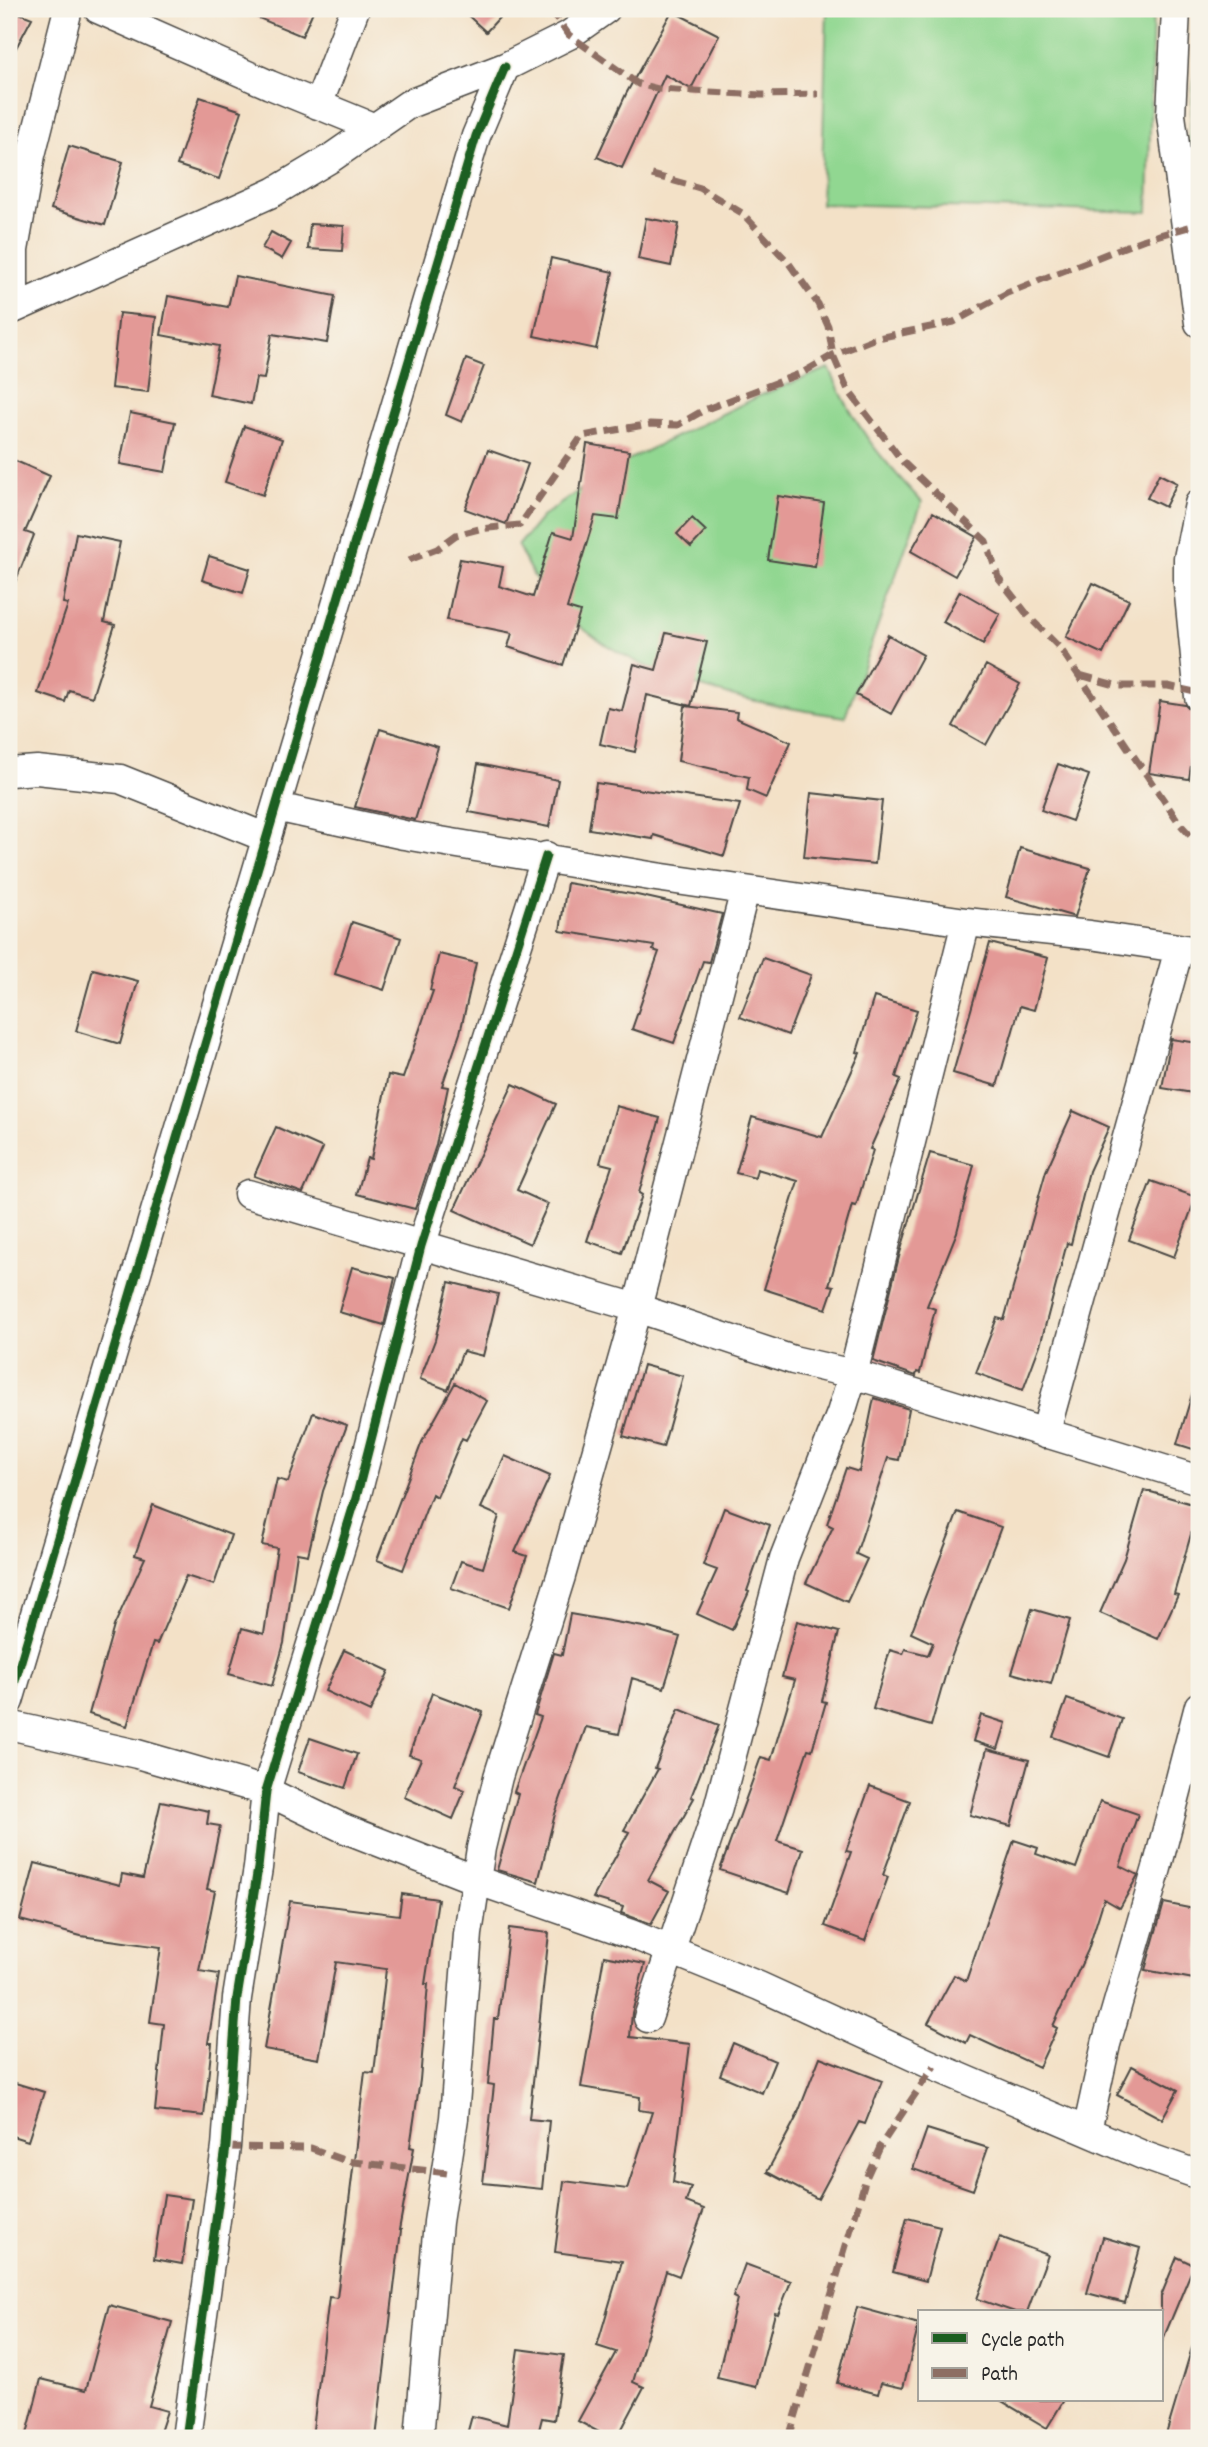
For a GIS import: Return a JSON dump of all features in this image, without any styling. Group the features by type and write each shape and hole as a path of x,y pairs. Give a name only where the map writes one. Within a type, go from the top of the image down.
{"street":[{"path":"68,9 31,155 14,250 11,310 274,192 331,158 409,104 505,66 569,35 606,9"},
{"path":"98,9 375,128"},
{"path":"318,105 355,9"},
{"path":"1176,9 1171,115 1199,323"},
{"path":"9,1701 476,136 505,66"},
{"path":"1199,504 1188,558 1188,585 1199,696"},
{"path":"9,772 37,770 120,779 267,838"},
{"path":"275,807 404,835 745,890 966,922 1090,935 1189,950 1045,1434"},
{"path":"186,2438 226,2147 237,1998 258,1868 266,1791 356,1498 421,1246 546,856"},
{"path":"419,2438 438,2222 454,2118 468,1934 476,1880 501,1765 561,1576 637,1308 745,890"},
{"path":"648,2018 718,1808 784,1558 841,1413 853,1374 966,922"},
{"path":"248,1194 637,1308 793,1360 853,1374 1199,1480"},
{"path":"1087,2131 1106,2043 1157,1868 1199,1706"},
{"path":"9,1725 137,1754 266,1791 343,1828 476,1880 631,1934 784,1997 922,2061 1145,2156 1199,2175"}],"green space":[{"path":"827,9 1153,9 1148,212 821,204"},
{"path":"1199,33 1199,264 1179,262"},
{"path":"829,368 858,425 922,502 845,717 721,693 640,664 603,643 570,618 538,583 518,546 542,517 609,469 759,396"}],"building":[{"path":"9,9 32,18 9,61"},
{"path":"237,9 314,9 302,36"},
{"path":"461,9 507,9 486,32"},
{"path":"672,11 719,35 691,89 665,75 622,168 597,157 626,94"},
{"path":"200,97 242,111 219,179 177,165"},
{"path":"69,146 123,162 105,225 51,209"},
{"path":"646,218 679,224 671,266 638,259"},
{"path":"310,224 344,226 342,251 308,249"},
{"path":"271,232 291,243 282,259 262,248"},
{"path":"551,258 613,272 596,349 534,336"},
{"path":"235,276 335,296 327,343 272,334 264,379 256,378 251,404 209,395 219,346 161,335 168,296 228,307"},
{"path":"119,313 156,317 148,392 111,388"},
{"path":"466,359 484,366 462,422 446,415"},
{"path":"130,413 175,422 165,472 120,464"},
{"path":"244,426 282,439 263,495 225,482"},
{"path":"587,444 629,451 618,519 595,516 567,608 580,612 563,665 508,647 512,633 447,620 460,559 503,567 499,586 533,597 553,532 573,538"},
{"path":"488,450 528,464 506,524 465,509"},
{"path":"9,458 50,476 25,532 34,535 10,595"},
{"path":"1159,474 1177,483 1165,507 1147,498"},
{"path":"778,496 824,503 815,567 768,560"},
{"path":"933,512 977,537 955,576 911,551"},
{"path":"692,518 706,531 691,547 677,534"},
{"path":"76,533 120,542 104,622 115,625 92,697 69,690 65,702 38,693 68,604 63,603"},
{"path":"209,556 250,569 243,593 202,580"},
{"path":"1093,583 1129,600 1103,654 1066,637"},
{"path":"960,591 1000,614 983,644 943,622"},
{"path":"666,633 707,642 691,706 647,695 635,752 600,744 608,708 622,711 634,664 656,670"},
{"path":"888,635 923,655 891,714 856,695"},
{"path":"986,665 1020,684 986,745 953,726"},
{"path":"1160,701 1185,705 1192,712 1199,713 1189,779 1149,773"},
{"path":"685,706 737,712 736,718 791,742 766,798 747,790 749,777 678,761"},
{"path":"380,729 438,747 415,820 355,807"},
{"path":"478,764 558,780 549,827 469,812"},
{"path":"1058,764 1089,775 1072,821 1041,810"},
{"path":"596,783 740,804 724,856 654,835 653,839 589,829"},
{"path":"811,793 882,801 875,864 804,857"},
{"path":"1020,848 1090,868 1075,917 1006,897"},
{"path":"567,883 722,914 709,962 703,961 674,1043 632,1029 659,952 653,950 654,946 560,931"},
{"path":"352,922 401,938 384,990 335,974"},
{"path":"990,943 1048,958 1034,1010 1020,1006 997,1086 953,1073"},
{"path":"439,954 476,963 460,1033 442,1086 448,1087 436,1145 415,1209 357,1194 367,1158 371,1159 388,1075 403,1078 433,991 430,990"},
{"path":"763,958 811,975 788,1035 740,1017"},
{"path":"93,969 138,981 120,1044 76,1031"},
{"path":"874,997 917,1010 896,1077 901,1079 870,1149 873,1150 856,1206 852,1205 829,1285 834,1286 826,1309 764,1289 798,1181 757,1169 755,1178 736,1173 752,1117 822,1137 860,1053 857,1052"},
{"path":"1171,1039 1199,1043 1199,1094 1162,1088"},
{"path":"513,1084 556,1104 517,1190 548,1204 530,1244 454,1210"},
{"path":"616,1106 660,1118 639,1193 642,1195 622,1253 587,1241 612,1166 600,1163"},
{"path":"1073,1111 1109,1127 1089,1171 1071,1244 1067,1243 1041,1342 1023,1390 976,1373 997,1318 1004,1320 1046,1171"},
{"path":"276,1127 323,1148 303,1193 254,1176"},
{"path":"930,1153 974,1165 957,1232 927,1306 935,1309 920,1373 917,1372 916,1376 873,1361 900,1253"},
{"path":"1151,1181 1196,1197 1174,1257 1129,1240"},
{"path":"352,1267 395,1278 384,1325 339,1312"},
{"path":"449,1282 498,1294 483,1356 463,1351 448,1390 420,1379 435,1340"},
{"path":"643,1365 683,1376 663,1447 623,1436"},
{"path":"455,1383 487,1401 466,1440 462,1438 437,1497 432,1494 403,1570 377,1560 422,1442"},
{"path":"1194,1388 1199,1389 1199,1451 1177,1444"},
{"path":"874,1398 909,1409 899,1460 888,1458 856,1554 867,1559 847,1602 806,1583 833,1527 827,1524 846,1468 859,1472"},
{"path":"313,1413 347,1425 323,1491 308,1555 297,1553 284,1643 272,1686 229,1674 242,1628 264,1634 277,1548 262,1545 277,1479 288,1482"},
{"path":"505,1456 550,1476 515,1552 527,1556 509,1608 451,1588 461,1561 483,1568 499,1516 481,1508"},
{"path":"1144,1490 1199,1506 1174,1594 1178,1595 1158,1639 1100,1613 1124,1559"},
{"path":"153,1505 231,1535 214,1585 186,1576 157,1644 153,1643 127,1726 89,1714 114,1626 145,1558 135,1555"},
{"path":"724,1508 770,1525 747,1591 749,1592 732,1630 697,1614 717,1570 703,1565"},
{"path":"958,1512 1001,1527 948,1666 931,1726 873,1709 890,1650 903,1654 905,1649 928,1655 933,1643 911,1633"},
{"path":"1032,1609 1070,1620 1051,1684 1012,1673"},
{"path":"570,1614 649,1628 680,1637 664,1688 632,1678 619,1734 586,1727 555,1814 538,1882 497,1870 518,1794 514,1792 541,1717 535,1715 554,1653 562,1655"},
{"path":"797,1621 839,1632 822,1701 826,1702 812,1750 808,1749 777,1841 803,1849 789,1893 720,1870 761,1757 771,1760 795,1680 782,1677"},
{"path":"344,1650 389,1671 370,1712 325,1691"},
{"path":"432,1693 483,1712 455,1786 465,1790 453,1819 404,1797 421,1759 409,1755"},
{"path":"1067,1699 1122,1719 1109,1757 1053,1737"},
{"path":"679,1709 719,1725 691,1797 694,1798 648,1880 669,1891 651,1924 621,1913 623,1907 593,1898 629,1832 624,1830 658,1769 655,1768"},
{"path":"981,1715 1006,1723 998,1749 973,1741"},
{"path":"310,1738 357,1754 345,1788 298,1772"},
{"path":"987,1749 1029,1760 1011,1826 970,1815"},
{"path":"870,1786 910,1801 883,1875 888,1877 865,1941 825,1926 851,1852 846,1851"},
{"path":"161,1801 209,1811 207,1824 220,1826 207,1889 215,1891 199,1971 219,1974 208,2043 212,2043 204,2116 155,2111 164,2024 150,2022 161,1947 81,1936 20,1920 35,1863 120,1885 122,1874 143,1878"},
{"path":"1100,1801 1138,1814 1120,1866 1138,1875 1120,1908 1104,1899 1088,1950 1053,2026 1057,2028 1039,2067 970,2035 966,2043 928,2023 954,1975 966,1981 1014,1840 1038,1848 1036,1854 1076,1868"},
{"path":"402,1894 438,1899 425,1984 428,1984 420,2080 410,2147 414,2148 399,2230 376,2438 312,2438 329,2297 337,2298 365,2072 374,2073 386,1969 336,1962 319,2059 264,2049 290,1901 399,1915"},
{"path":"1164,1903 1199,1910 1199,1980 1145,1970"},
{"path":"509,1928 549,1933 529,2119 549,2121 542,2189 483,2183 494,2085 488,2084 494,2019 498,2019"},
{"path":"604,1956 645,1964 632,2013 630,2037 690,2044 673,2182 691,2187 686,2202 704,2209 679,2276 666,2271 633,2382 644,2387 617,2438 610,2438 578,2421 616,2352 597,2346 622,2261 555,2252 564,2181 627,2189 652,2112 639,2110 640,2097 581,2087"},
{"path":"733,2043 775,2061 762,2093 720,2075"},
{"path":"820,2057 882,2081 865,2124 859,2122 818,2199 767,2172 796,2118"},
{"path":"1132,2066 1178,2090 1162,2119 1117,2095"},
{"path":"9,2081 44,2092 28,2141 9,2135"},
{"path":"927,2129 988,2148 973,2190 913,2169"},
{"path":"164,2195 192,2199 182,2264 154,2259"},
{"path":"907,2218 940,2226 926,2281 893,2272"},
{"path":"1000,2237 1048,2255 1028,2310 1009,2310 977,2299"},
{"path":"1103,2237 1140,2248 1125,2303 1087,2293"},
{"path":"1177,2257 1194,2265 1162,2342 1162,2310 1161,2296"},
{"path":"745,2264 791,2281 778,2314 775,2313 756,2387 717,2378 737,2299 733,2297"},
{"path":"109,2305 172,2322 149,2406 167,2411 158,2438 26,2438 41,2379 86,2390"},
{"path":"857,2307 918,2324 903,2388 881,2383 878,2394 837,2383"},
{"path":"1194,2341 1199,2342 1199,2438 1165,2438"},
{"path":"518,2349 564,2355 554,2420 542,2418 537,2438 466,2438 472,2416 507,2425"},
{"path":"1003,2402 1063,2402 1047,2428"}],"marked path":[{"path":"550,9 569,35 638,84 658,89 761,95 818,94"},
{"path":"652,175 700,188 742,213 788,262 818,304 828,326 833,355 848,390 904,463 986,541 998,577 1030,618 1060,648 1180,824 1199,845"},
{"path":"409,560 437,549 456,535 479,529 520,525 582,436 650,424 678,425 704,410 802,373 833,355 873,339 954,322 1007,293 1142,240 1199,224"},
{"path":"1080,675 1118,686 1168,686 1199,693"},
{"path":"789,2438 866,2178 881,2145 934,2066"},
{"path":"226,2147 311,2148 346,2161 447,2173"}],"cycle path":[{"path":"9,1701 476,136 505,67"},
{"path":"186,2438 226,2147 237,1998 258,1868 266,1791 356,1498 421,1246 546,856"}]}
